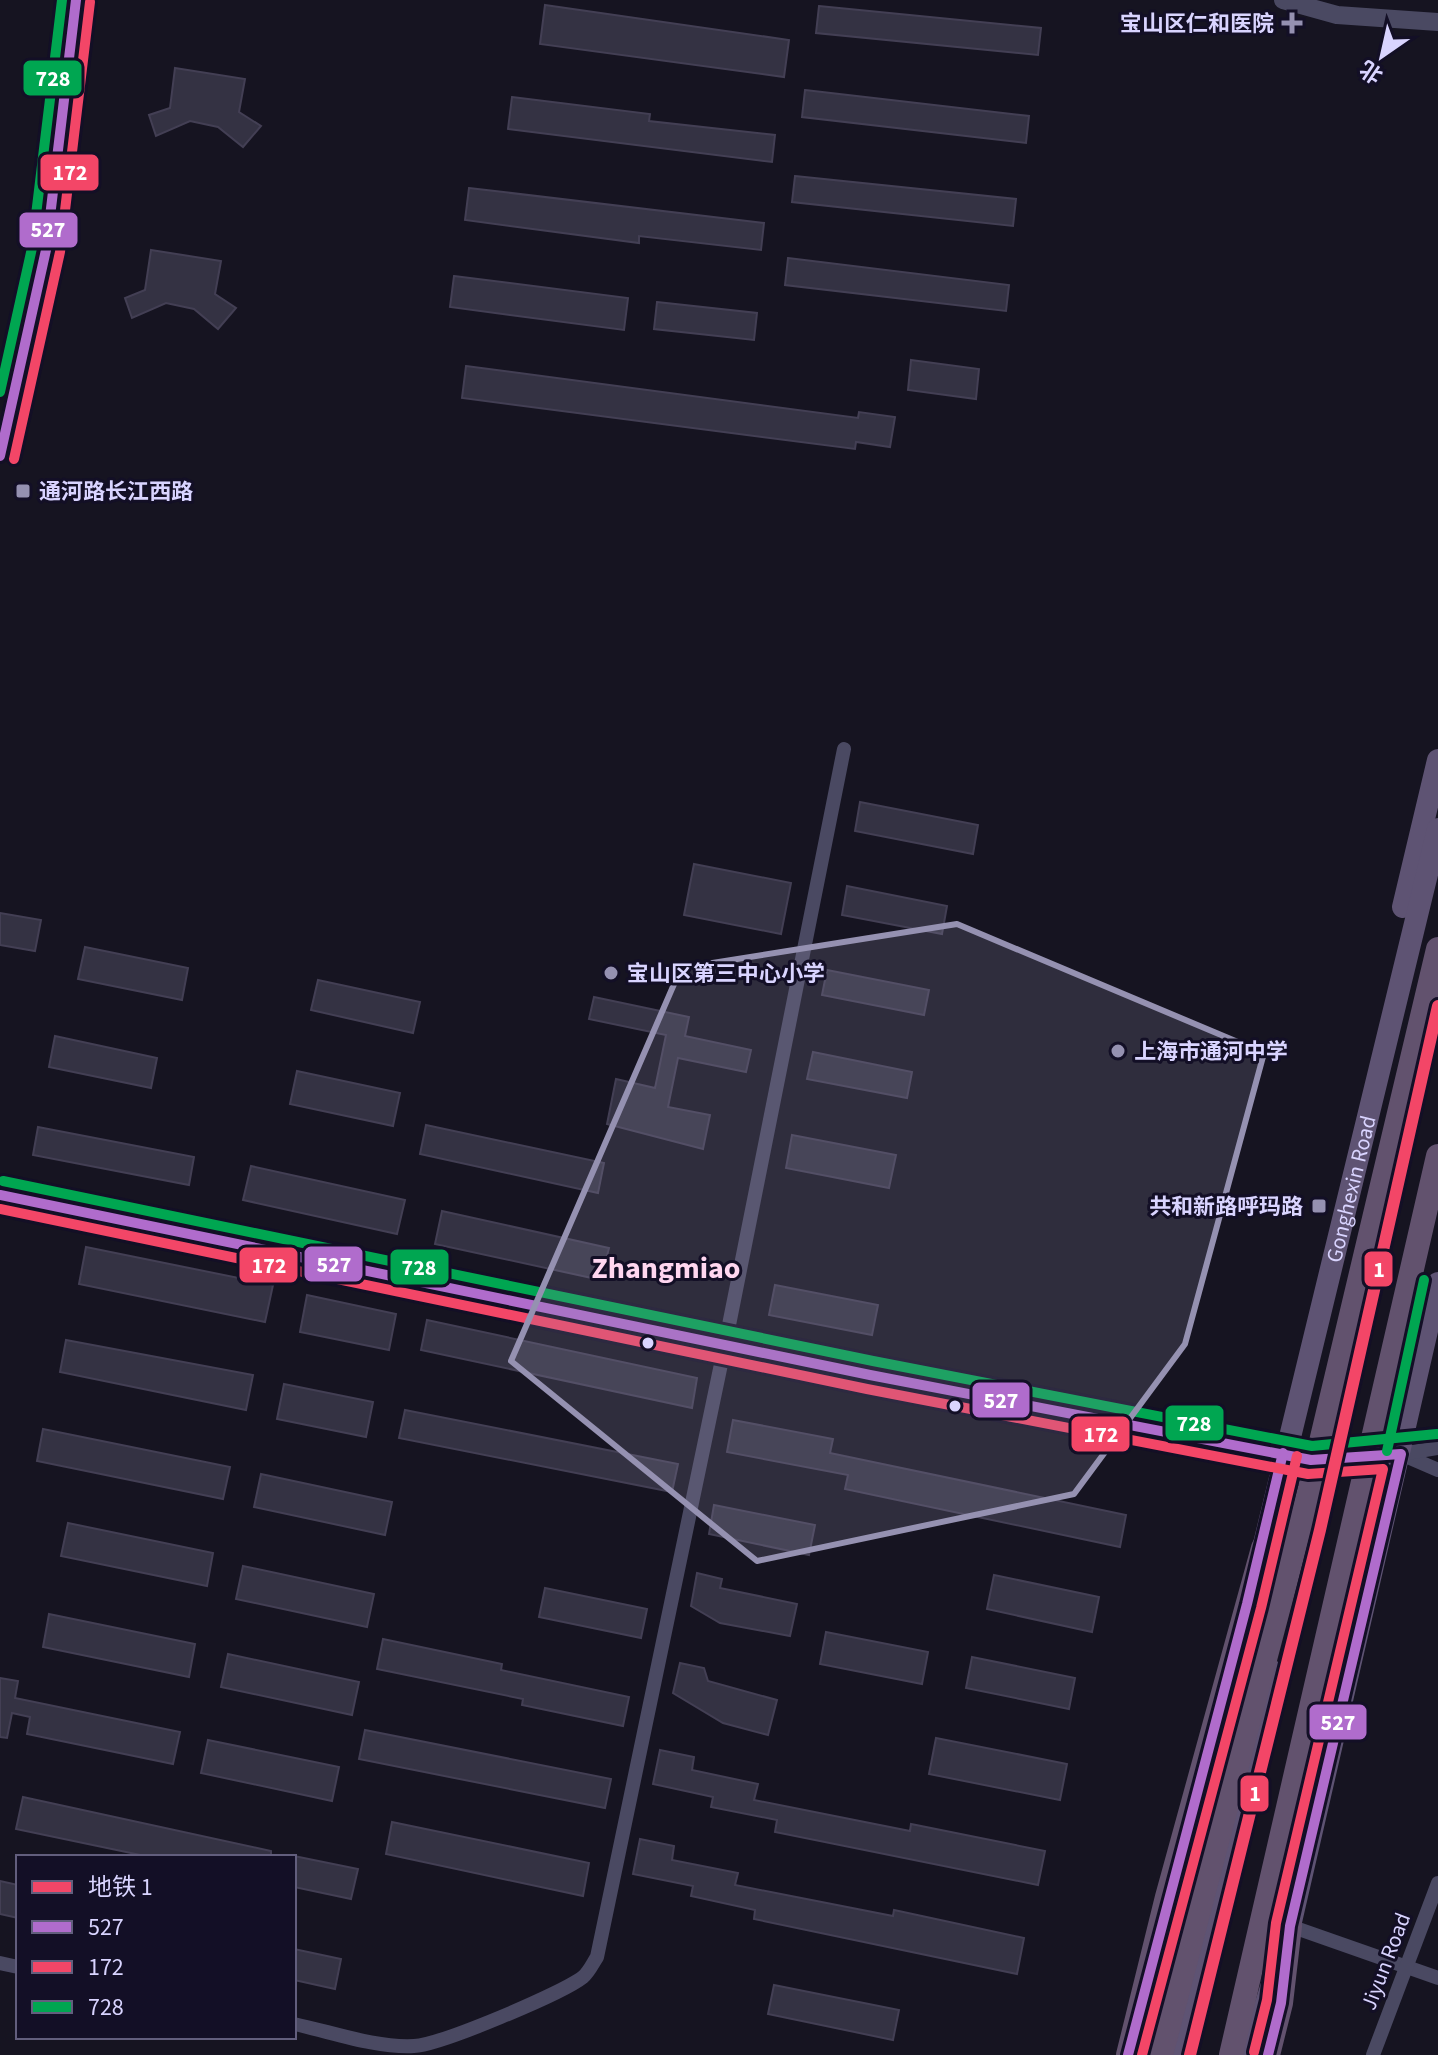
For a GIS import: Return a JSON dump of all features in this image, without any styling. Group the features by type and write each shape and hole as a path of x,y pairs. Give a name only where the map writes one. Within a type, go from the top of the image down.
{"highway":[{"path":"1161,2055 1310,1488 1438,949"},
{"path":"1231,2055 1438,1156"},
{"path":"1128,2055 1167,1897 1263,1548"},
{"path":"1268,2055 1281,2003 1290,1926"}],"main road":[{"path":"1372,1093 1370,1045 1438,760"},
{"name":"Gonghexin Road","path":"1263,1548 1283,1453 1438,829"},
{"path":"1250,2055 1290,1926 1438,1283"},
{"path":"1176,2055 1255,1766 1278,1633 1274,1587 1263,1548"}],"street":[{"path":"0,456 46,250 76,0"},
{"path":"1283,0 1337,15 1438,22"},
{"path":"296,2024 391,2044 415,2046 432,2043 480,2026 584,1976 597,1957 725,1345 844,749"},
{"path":"0,1195 725,1345 1311,1460 1401,1454 1438,1448"},
{"path":"1401,1454 1438,1470"},
{"name":"Jiyun Road","path":"1373,2055 1438,1883"},
{"path":"1290,1926 1438,1978"}],"highlighted area":[{"path":"957,924 1264,1053 1185,1344 1074,1494 757,1561 511,1361 681,968"}],"building":[{"path":"545,5 789,40 784,77 540,44"},
{"path":"819,6 1041,28 1038,55 816,33"},
{"path":"175,68 245,79 239,112 261,126 243,147 218,127 190,121 156,136 149,115 170,108"},
{"path":"805,90 1029,116 1026,143 802,117"},
{"path":"512,97 650,114 649,121 775,135 772,162 508,129"},
{"path":"795,176 1016,199 1013,226 792,202"},
{"path":"469,188 764,223 761,250 639,236 639,243 465,220"},
{"path":"151,250 221,261 215,294 236,308 218,329 194,309 166,303 132,318 125,298 145,290"},
{"path":"788,258 1009,285 1006,311 785,285"},
{"path":"454,276 628,298 624,330 450,307"},
{"path":"657,302 757,313 754,340 654,329"},
{"path":"911,360 979,369 976,399 908,390"},
{"path":"466,366 858,418 859,412 895,417 890,447 856,442 855,449 462,398"},
{"path":"860,802 978,825 973,854 855,831"},
{"path":"694,864 791,883 781,934 684,915"},
{"path":"847,886 947,906 942,934 842,915"},
{"path":"0,913 41,920 35,951 0,945"},
{"path":"85,947 188,968 182,1000 78,979"},
{"path":"827,970 929,990 924,1015 822,995"},
{"path":"318,980 420,1002 413,1033 311,1010"},
{"path":"594,997 689,1017 685,1036 751,1050 746,1072 678,1058 668,1107 710,1115 703,1149 607,1124 616,1079 655,1088 666,1035 589,1019"},
{"path":"55,1036 157,1058 151,1088 49,1067"},
{"path":"813,1052 912,1072 907,1098 807,1079"},
{"path":"297,1071 400,1093 393,1126 290,1104"},
{"path":"426,1125 604,1163 598,1193 420,1154"},
{"path":"38,1127 194,1157 189,1185 33,1155"},
{"path":"792,1135 896,1155 889,1188 786,1168"},
{"path":"251,1166 405,1200 397,1234 243,1200"},
{"path":"442,1211 609,1248 601,1280 435,1244"},
{"path":"86,1247 273,1285 265,1322 79,1284"},
{"path":"775,1285 878,1305 872,1335 769,1315"},
{"path":"307,1295 396,1314 389,1350 300,1332"},
{"path":"427,1320 697,1378 692,1408 421,1350"},
{"path":"66,1340 253,1375 246,1410 60,1372"},
{"path":"284,1384 373,1402 366,1437 277,1419"},
{"path":"405,1410 678,1464 672,1492 399,1438"},
{"path":"733,1420 833,1439 830,1453 1126,1515 1120,1547 845,1489 848,1475 727,1452"},
{"path":"43,1429 230,1467 223,1499 37,1461"},
{"path":"261,1474 392,1502 385,1535 254,1507"},
{"path":"714,1505 815,1525 809,1555 709,1534"},
{"path":"68,1523 213,1553 207,1586 61,1556"},
{"path":"243,1566 374,1594 367,1627 236,1599"},
{"path":"697,1573 722,1579 720,1588 797,1604 790,1636 720,1623 691,1606"},
{"path":"994,1575 1099,1597 1092,1632 987,1609"},
{"path":"545,1588 647,1609 641,1638 539,1617"},
{"path":"49,1614 195,1644 189,1677 43,1647"},
{"path":"826,1632 928,1652 922,1684 820,1664"},
{"path":"383,1639 502,1664 501,1670 629,1697 623,1726 522,1705 523,1699 377,1669"},
{"path":"228,1654 359,1682 352,1715 221,1687"},
{"path":"972,1657 1075,1678 1069,1709 966,1688"},
{"path":"680,1663 704,1668 708,1681 777,1700 768,1735 723,1723 673,1693"},
{"path":"0,1678 18,1681 15,1698 180,1732 173,1764 27,1734 30,1717 12,1713 7,1738 0,1737"},
{"path":"365,1730 611,1779 605,1808 359,1759"},
{"path":"936,1738 1067,1764 1060,1800 929,1774"},
{"path":"208,1740 339,1767 332,1801 201,1773"},
{"path":"660,1750 694,1757 692,1770 758,1784 754,1800 910,1831 911,1824 1045,1851 1038,1885 775,1832 777,1820 711,1807 713,1797 653,1784"},
{"path":"23,1797 271,1851 271,1855 140,1855 16,1829"},
{"path":"392,1822 589,1863 583,1896 386,1854"},
{"path":"640,1839 674,1846 672,1860 738,1873 735,1885 893,1916 894,1910 1024,1938 1017,1974 754,1919 755,1910 691,1896 693,1886 633,1874"},
{"path":"296,1856 358,1869 351,1899 296,1887"},
{"path":"0,1881 16,1885 16,1918 0,1914"},
{"path":"296,1949 341,1959 335,1989 296,1980"},
{"path":"774,1985 899,2010 893,2040 768,2014"}],"metro line":[{"name":"1","path":"1190,2055 1320,1530 1438,1006"}],"transit line":[{"name":"728","path":"0,392 32,248 62,0"},
{"name":"527","path":"0,456 46,250 76,0"},
{"name":"172","path":"14,459 60,252 90,2"},
{"name":"728","path":"3,1181 873,1361 1312,1446 1437,1434"},
{"name":"527","path":"0,1195 870,1375 1311,1460 1401,1454 1290,1926 1281,2003 1268,2055"},
{"name":"172","path":"0,1209 867,1389 1308,1474 1383,1469 1276,1923 1267,2000 1254,2052"},
{"name":"728","path":"1387,1451 1424,1280"},
{"name":"527","path":"1128,2055 1247,1604 1283,1453"},
{"name":"172","path":"1142,2055 1261,1608 1297,1456"}],"place":[{"name":"宝山区仁和医院","path":"1292,23"},
{"name":"通河路长江西路","path":"23,491"},
{"name":"宝山区第三中心小学","path":"611,973"},
{"name":"上海市通河中学","path":"1118,1051"},
{"name":"共和新路呼玛路","path":"1319,1206"}],"district":[{"name":"Zhangmiao","path":"666,1268"}]}
